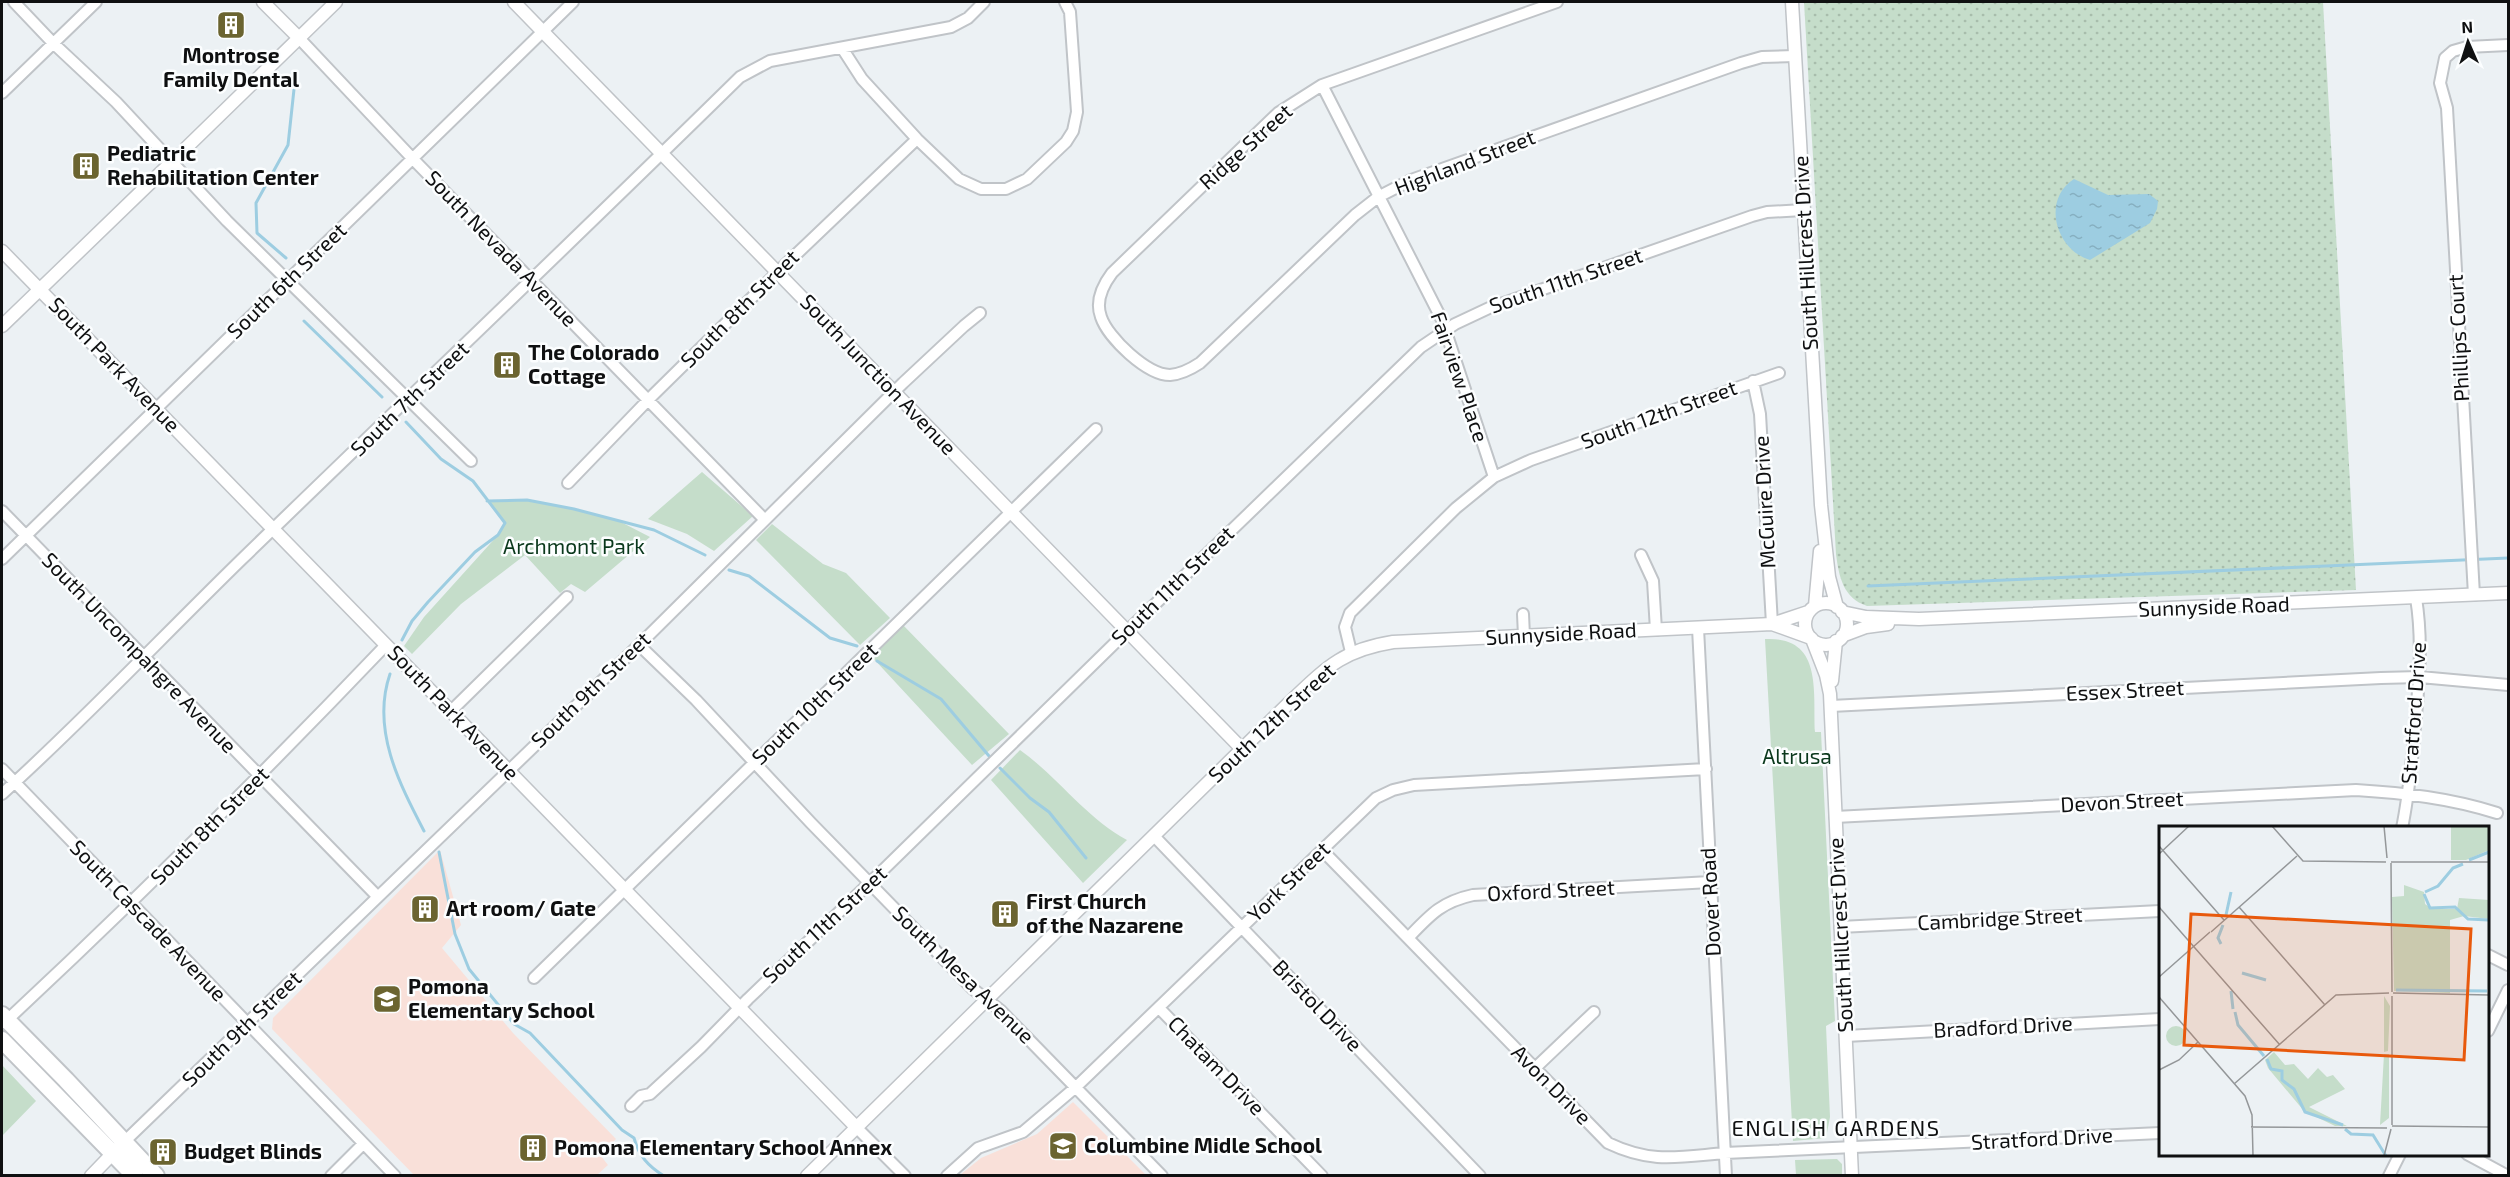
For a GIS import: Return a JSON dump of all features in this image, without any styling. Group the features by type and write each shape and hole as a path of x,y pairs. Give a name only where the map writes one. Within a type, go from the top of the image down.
{"highway":[{"path":"3,1020 119,1147 135,1176"},
{"path":"2,1040 119,1147 156,1176"}],"street":[{"path":"14,2 53,43 116,102 179,155 288,281 471,461"},
{"path":"2,93 96,2"},
{"name":"South Nevada Avenue","path":"263,2 765,520"},
{"path":"2,326 336,2"},
{"name":"South Junction Avenue","path":"514,2 1242,749"},
{"name":"South 6th Street","path":"2,560 573,2"},
{"name":"South 7th Street","path":"2,794 740,77 770,61 951,27 968,18 984,2"},
{"path":"842,48 862,79 917,139 959,179 981,189 1006,189 1027,179 1035,172 1066,142 1072,131 1077,112 1071,12 1065,2"},
{"name":"Ridge Street","path":"1127,351 1101,316 1100,297 1112,273 1278,113 1322,85 1557,2"},
{"name":"South Hillcrest Drive","path":"1792,2 1821,505"},
{"name":"Phillips Court","path":"2474,594 2446,108 2440,82 2445,58 2453,51 2468,47 2508,45"},
{"name":"Highland Street","path":"1127,351 1146,367 1159,373 1171,375 1186,371 1200,363 1354,215 1378,198 1411,180 1741,63 1762,57 1795,56"},
{"name":"Fairview Place","path":"1322,85 1445,330 1494,477"},
{"name":"South 8th Street","path":"568,483 649,399 917,139"},
{"name":"South 11th Street","path":"631,1106 641,1096 650,1094 684,1063 1400,366 1445,330 1489,308 1752,216 1767,212 1803,210"},
{"name":"South Park Avenue","path":"2,251 905,1176"},
{"name":"South 9th Street","path":"119,1147 639,645 894,391 980,313"},
{"name":"South 12th Street","path":"807,1176 1324,670 1351,652 1345,627 1350,613 1456,508 1494,477 1531,460 1779,373"},
{"name":"McGuire Drive","path":"1753,381 1761,414 1772,624"},
{"name":"South 10th Street","path":"534,978 1096,429"},
{"path":"1821,505 1829,577 1846,623 1839,639 1830,700"},
{"path":"1821,505 1818,584 1805,626 1826,675 1830,700"},
{"name":"South Uncompahgre Avenue","path":"2,511 378,897"},
{"path":"1641,555 1653,581 1656,630"},
{"name":"Sunnyside Road","path":"1840,609 1866,617 1919,619 2508,593"},
{"path":"451,711 567,597"},
{"name":"Stratford Drive","path":"2402,826 2409,793 2420,677 2419,615 2416,598"},
{"path":"1812,609 1827,603 1840,609"},
{"name":"Sunnyside Road","path":"1351,652 1393,642 1772,624 1812,609"},
{"path":"1523,614 1524,636"},
{"name":"Sunnyside Road","path":"1839,639 1866,627 1919,619"},
{"name":"Sunnyside Road","path":"1772,624 1812,639"},
{"name":"Dover Road","path":"1698,628 1726,1176"},
{"path":"1812,639 1823,644 1839,639"},
{"name":"South 8th Street","path":"3,1020 131,904 260,777 386,645"},
{"name":"South Mesa Avenue","path":"639,645 973,989 1000,1010 1162,1176"},
{"name":"Essex Street","path":"1830,700 2420,677 2508,685"},
{"name":"South Hillcrest Drive","path":"1830,700 1852,1176"},
{"name":"South Cascade Avenue","path":"2,769 395,1176"},
{"name":"York Street","path":"947,1176 978,1148 1023,1132 1076,1087 1160,1009 1376,798 1403,788 1706,769"},
{"name":"Devon Street","path":"1835,817 2356,790 2409,793 2465,802 2497,813"},
{"name":"Bristol Drive","path":"1154,836 1480,1176"},
{"name":"Avon Drive","path":"1322,850 1608,1143 1630,1154 1657,1158 1851,1148"},
{"name":"Oxford Street","path":"1408,938 1437,909 1456,899 1473,895 1710,882"},
{"name":"Cambridge Street","path":"1840,927 2159,911"},
{"path":"2489,956 2508,964"},
{"path":"2489,1026 2508,990"},
{"name":"Chatam Drive","path":"1160,1009 1322,1176"},
{"path":"1534,1069 1594,1012"},
{"name":"Bradford Drive","path":"1846,1036 2159,1019"},
{"name":"Stratford Drive","path":"1851,1148 2159,1133"},
{"path":"331,1176 363,1144"},
{"path":"91,1176 119,1147"},
{"path":"2389,1176 2399,1156"},
{"path":"2469,1156 2508,1176"}],"shaded area":[{"name":"Pomona Elementary School","path":"440,850 461,925 442,948 513,1033 616,1139 601,1156 608,1165 597,1175 414,1175 272,1029 273,1018"},
{"name":"Columbine Midle School","path":"1073,1102 1146,1175 960,1175 981,1158 1037,1134"}],"green space":[{"path":"1804,2 2323,2 2356,590 1867,606 1852,598 1841,578 1836,554"},
{"path":"702,472 753,516 714,551 687,534 648,519"},
{"name":"Archmont Park","path":"527,500 617,520 650,537 585,592 571,584 560,593 525,555 461,604 412,654 404,646 424,617 498,535 505,523 487,501"},
{"path":"772,524 823,564 846,573 890,618 860,645 756,540"},
{"path":"903,625 1009,734 972,765 872,657"},
{"name":"Altrusa","path":"1765,639 1784,640 1797,646 1806,656 1814,684 1815,732 1821,732 1835,1021 1826,1026 1830,1117 1826,1138 1793,1141"},
{"path":"1020,750 1098,820 1127,840 1083,883 991,780"},
{"path":"2,1065 36,1101 2,1136"},
{"path":"1837,1159 1842,1164 1842,1175 1796,1175 1795,1160"}],"water":[{"path":"2074,179 2108,195 2149,194 2158,201 2157,209 2150,223 2090,260 2078,255 2069,246 2061,236 2057,224 2058,199 2064,188"}],"waterway":[{"path":"286,258 257,233 256,203 288,145 295,80"},
{"path":"304,321 382,397"},
{"path":"402,640 412,621 428,602 475,552 498,535 505,523 473,481 441,459 406,422"},
{"path":"487,501 527,500 574,509 654,530 705,555"},
{"path":"1868,586 2508,558"},
{"path":"729,570 749,576 830,638 857,646"},
{"path":"877,661 941,699 989,756"},
{"path":"390,674 385,695 384,715 390,755 405,794 424,831"},
{"path":"1000,768 1030,798 1049,812 1086,858"},
{"path":"439,852 455,934 469,969 514,1024 530,1033 622,1130 634,1138 645,1160 664,1176"}],"place":[{"name":"Montrose Family Dental","path":"231,25"},
{"name":"Pediatric Rehabilitation Center","path":"86,166"},
{"name":"The Colorado Cottage","path":"507,365"},
{"name":"Art room/ Gate","path":"425,909"},
{"name":"First Church of the Nazarene","path":"1005,914"},
{"name":"Pomona Elementary School","path":"387,999"},
{"name":"Columbine Midle School","path":"1063,1146"},
{"name":"Pomona Elementary School Annex","path":"533,1148"},
{"name":"Budget Blinds","path":"163,1152"}],"district":[{"name":"ENGLISH GARDENS","path":"1836,1128"}]}
